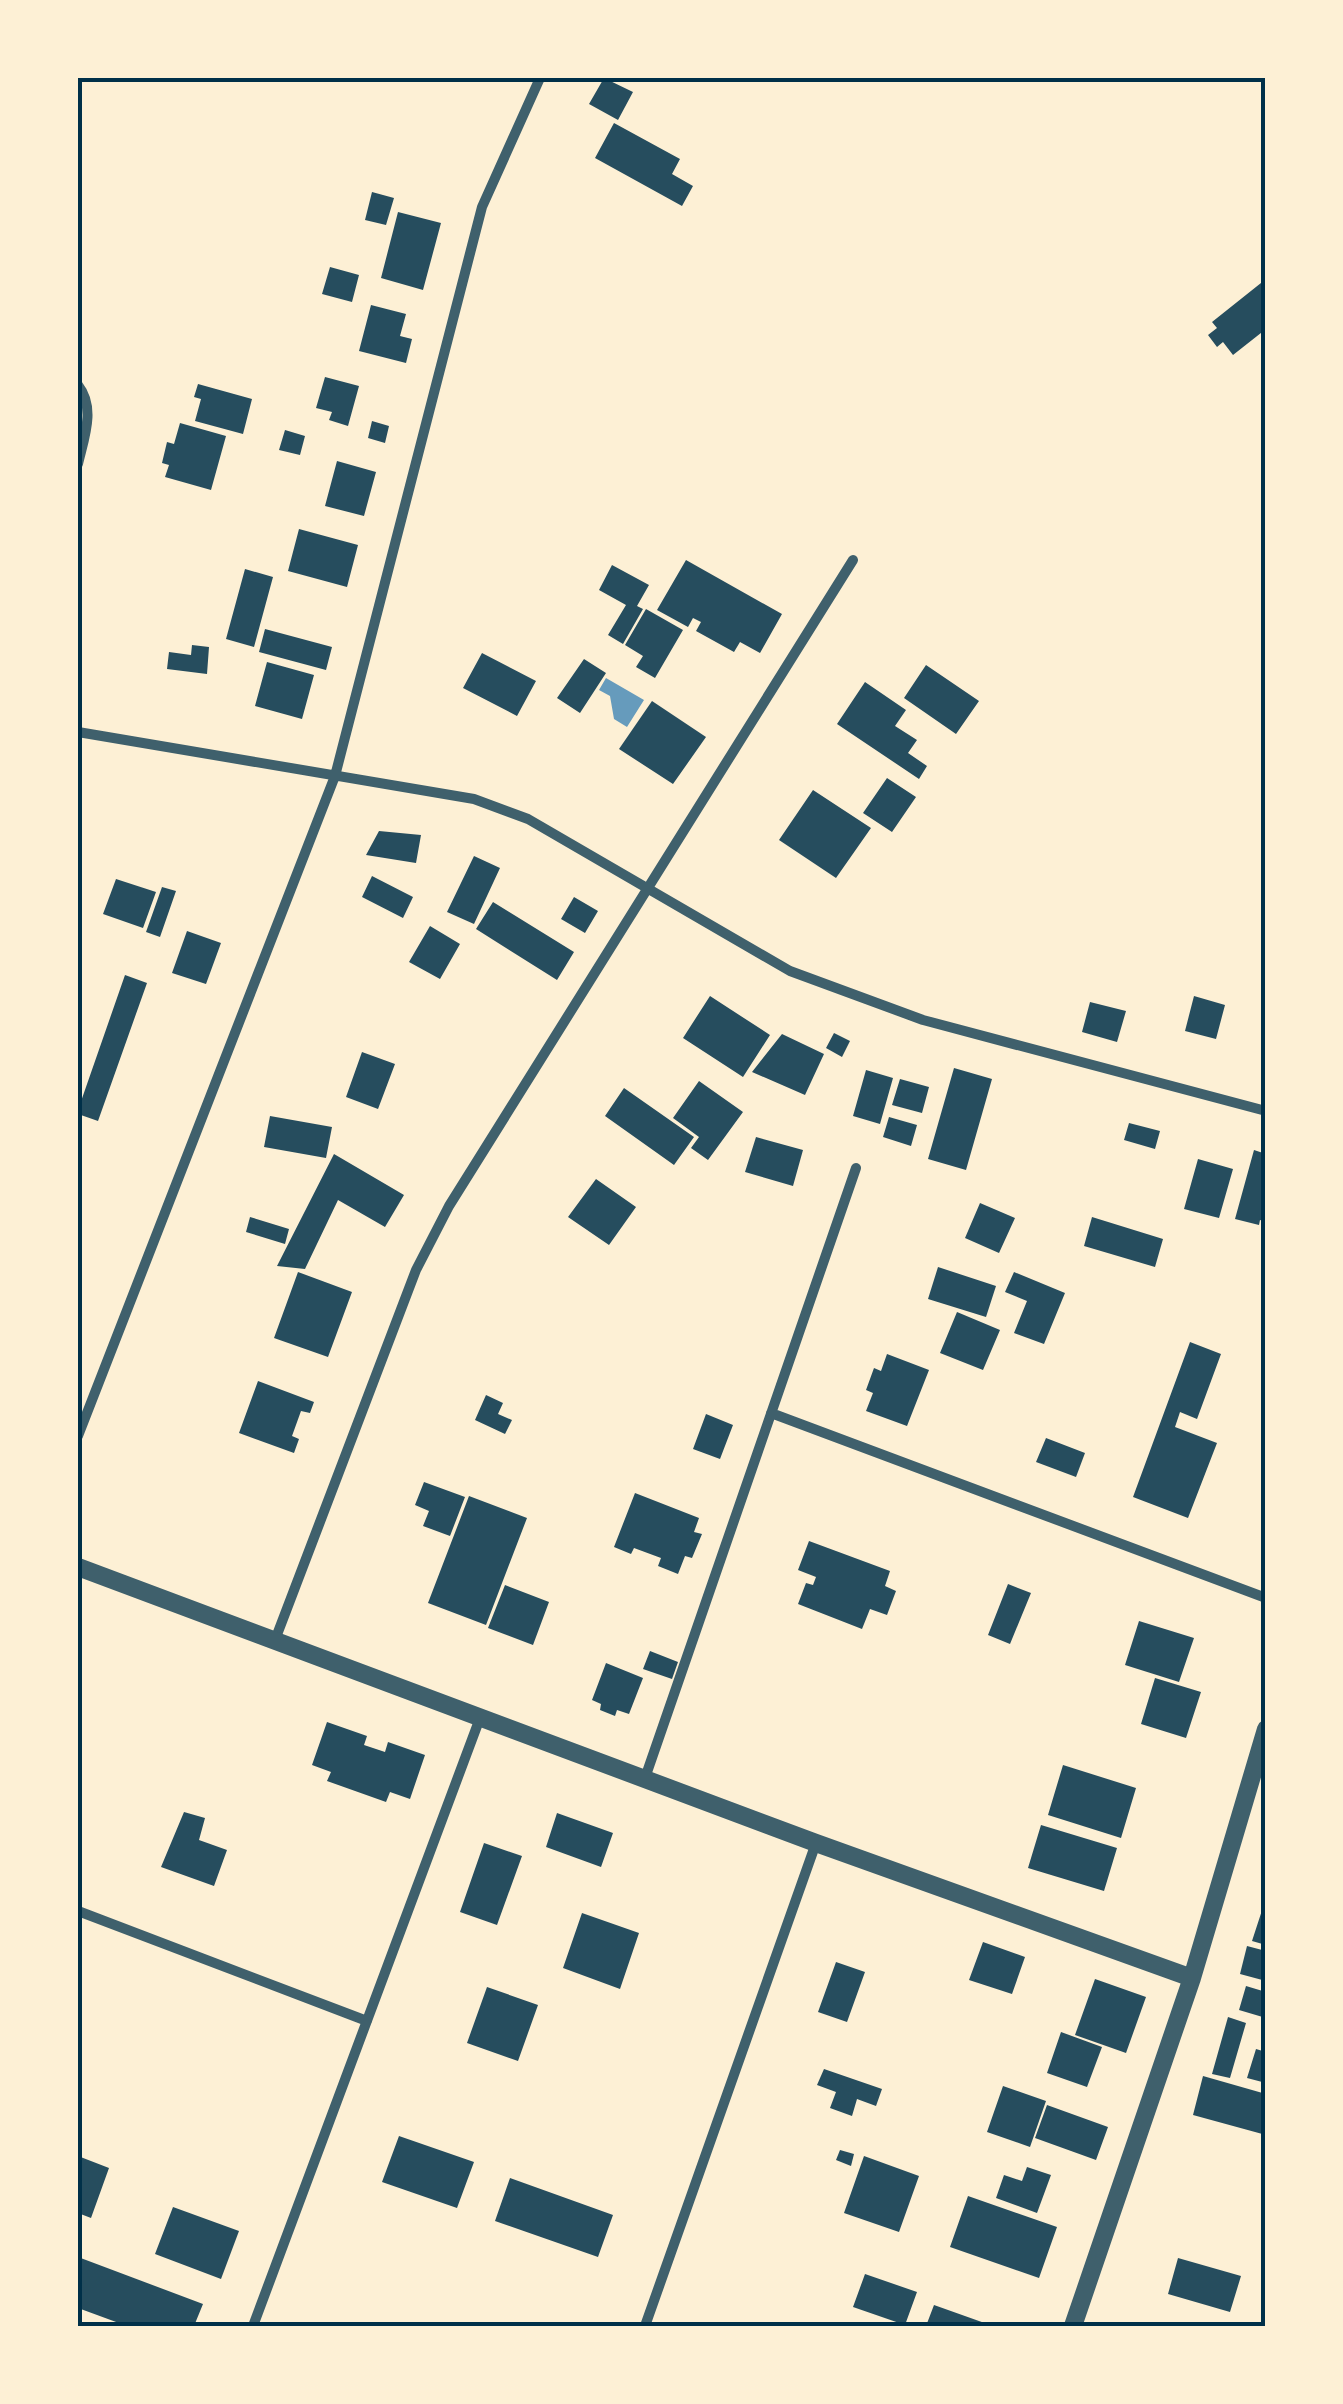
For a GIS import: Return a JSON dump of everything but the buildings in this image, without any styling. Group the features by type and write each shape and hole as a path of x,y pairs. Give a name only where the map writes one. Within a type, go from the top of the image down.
{"street":[{"path":"78,1436 335,776 482,207 540,78"},
{"path":"78,464 89,413 80,387"},
{"path":"275,1640 416,1270 449,1206 852,560"},
{"path":"78,732 474,799 528,819 790,971 922,1020 1266,1111"},
{"path":"645,1778 856,1168"},
{"path":"771,1414 1266,1598"},
{"path":"78,1567 816,1843 1192,1978"},
{"path":"253,2326 480,1718"},
{"path":"1073,2326 1192,1978 1266,1729"},
{"path":"645,2326 816,1843"},
{"path":"78,1912 367,2021"}],"water":[{"path":"606,678 644,700 627,727 614,719 610,696 599,690"}]}
